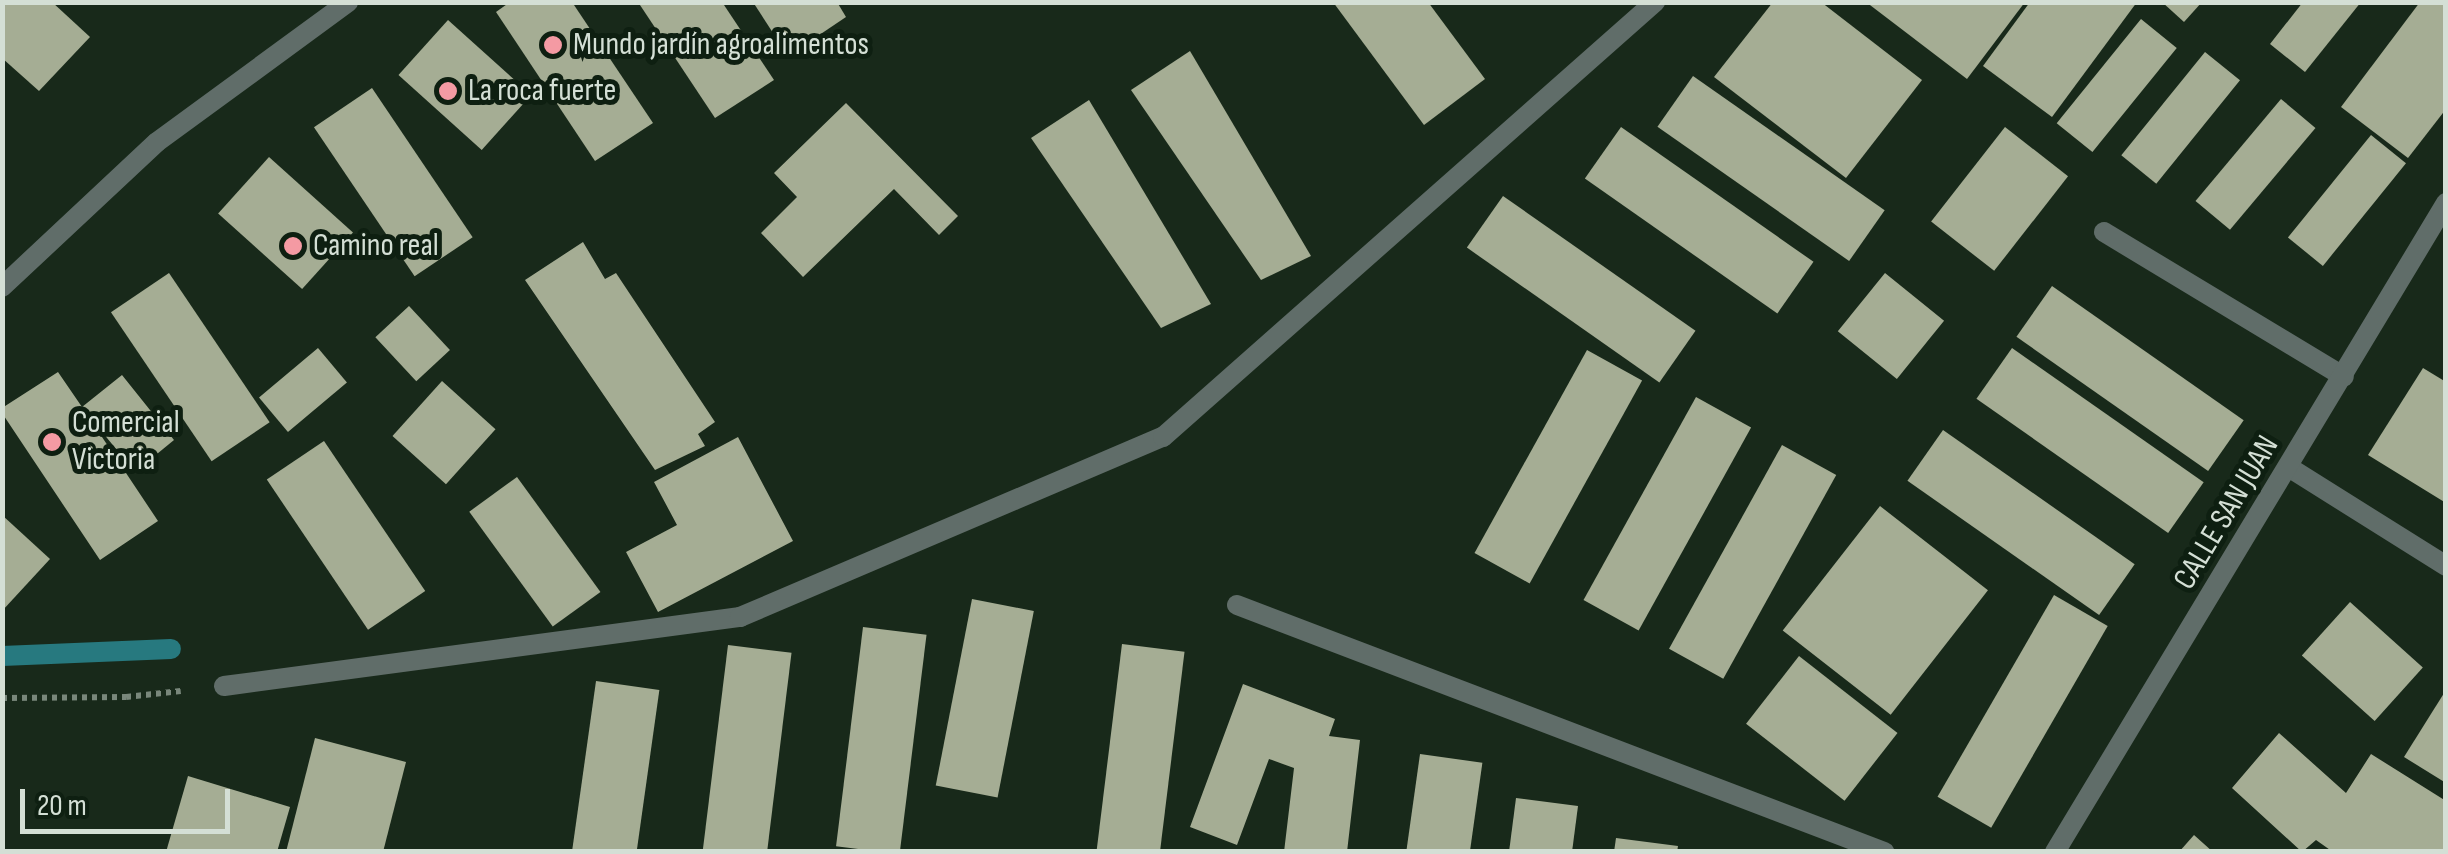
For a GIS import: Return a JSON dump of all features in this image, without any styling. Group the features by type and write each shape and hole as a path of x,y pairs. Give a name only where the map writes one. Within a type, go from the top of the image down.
{"street":[{"path":"2,287 157,142 348,2"},
{"path":"224,686 740,617 1164,438 1655,2"},
{"name":"CALLE SAN JUAN","path":"2055,852 2290,468 2446,203"},
{"path":"2104,232 2344,377"},
{"path":"2290,468 2446,566"},
{"path":"1237,605 1884,852"}],"path":[{"path":"2,698 126,697 224,686"}],"building":[{"path":"2,2 52,2 90,37 39,91 2,58"},
{"path":"510,2 572,2 653,123 595,161 496,12"},
{"path":"638,2 722,2 774,80 715,118"},
{"path":"753,2 837,2 846,17 788,56"},
{"path":"1333,2 1428,2 1485,79 1424,125"},
{"path":"1773,2 1821,2 1922,80 1846,178 1714,77"},
{"path":"1866,2 2025,2 1967,79"},
{"path":"2030,2 2137,2 2052,117 1983,66"},
{"path":"2162,2 2202,2 2184,22"},
{"path":"2303,2 2361,2 2305,72 2270,44"},
{"path":"2420,2 2446,2 2446,109 2408,158 2341,107"},
{"path":"2141,19 2177,48 2092,152 2057,123"},
{"path":"448,20 531,95 482,150 398,75"},
{"path":"1190,51 1311,256 1261,280 1131,90"},
{"path":"2205,52 2240,80 2156,184 2121,155"},
{"path":"1693,76 1885,210 1849,261 1657,127"},
{"path":"372,88 473,237 415,276 314,127"},
{"path":"2281,99 2315,128 2230,230 2196,201"},
{"path":"1089,100 1211,304 1161,328 1031,138"},
{"path":"846,103 958,216 939,235 894,189 803,277 761,233 797,197 774,173"},
{"path":"1621,127 1814,262 1777,313 1585,179"},
{"path":"2005,127 2068,176 1994,271 1931,222"},
{"path":"2371,135 2406,163 2323,266 2288,238"},
{"path":"269,157 353,233 302,289 218,213"},
{"path":"1503,196 1696,331 1659,382 1467,248"},
{"path":"583,242 605,279 616,273 715,422 698,434 705,446 655,470 525,280"},
{"path":"169,273 270,422 212,461 111,312"},
{"path":"1885,273 1944,321 1897,379 1838,331"},
{"path":"2052,286 2244,420 2208,471 2016,337"},
{"path":"409,306 450,350 416,381 375,337"},
{"path":"318,348 347,382 288,432 259,397"},
{"path":"2012,348 2204,482 2168,533 1976,399"},
{"path":"1587,350 1642,381 1530,583 1475,553"},
{"path":"2423,368 2446,382 2446,503 2368,455"},
{"path":"58,372 82,407 122,375 174,440 135,472 84,410 158,521 100,560 2,413 2,408"},
{"path":"442,381 496,429 446,484 392,436"},
{"path":"1696,397 1751,428 1639,630 1584,600"},
{"path":"1943,430 2135,564 2099,615 1907,481"},
{"path":"738,437 793,541 658,612 626,552 677,525 654,482"},
{"path":"324,441 425,591 368,630 267,480"},
{"path":"1782,445 1836,475 1723,679 1669,649"},
{"path":"517,477 600,592 553,627 469,512"},
{"path":"1880,506 1988,590 1891,715 1783,631"},
{"path":"2,515 50,559 2,611"},
{"path":"2054,595 2108,626 1991,828 1938,797"},
{"path":"972,599 1034,611 998,798 936,786"},
{"path":"2350,602 2423,668 2375,721 2302,656"},
{"path":"863,627 927,635 900,852 836,846"},
{"path":"1122,644 1185,652 1160,852 1097,851"},
{"path":"728,645 792,653 767,852 703,852"},
{"path":"1799,656 1898,733 1845,801 1746,724"},
{"path":"596,681 659,690 637,852 572,851"},
{"path":"1243,684 1335,719 1329,736 1360,740 1347,852 1284,852 1294,768 1269,759 1237,845 1190,827"},
{"path":"2446,690 2446,783 2404,757"},
{"path":"2279,733 2346,793 2371,754 2446,801 2446,852 2333,852 2316,840 2302,852 2232,788"},
{"path":"315,738 406,762 383,852 286,852"},
{"path":"1420,754 1482,763 1470,852 1406,852"},
{"path":"188,776 290,807 277,852 166,852"},
{"path":"1516,798 1578,806 1572,852 1509,852"},
{"path":"2194,835 2213,852 2179,852"},
{"path":"1616,838 1678,846 1677,852 1614,852"}],"waterway":[{"path":"2,656 171,649"}],"place":[{"name":"Mundo jardín agroalimentos","path":"553,45"},
{"name":"La roca fuerte","path":"448,91"},
{"name":"Camino real","path":"293,246"},
{"name":"Comercial Victoria","path":"52,442"}]}
